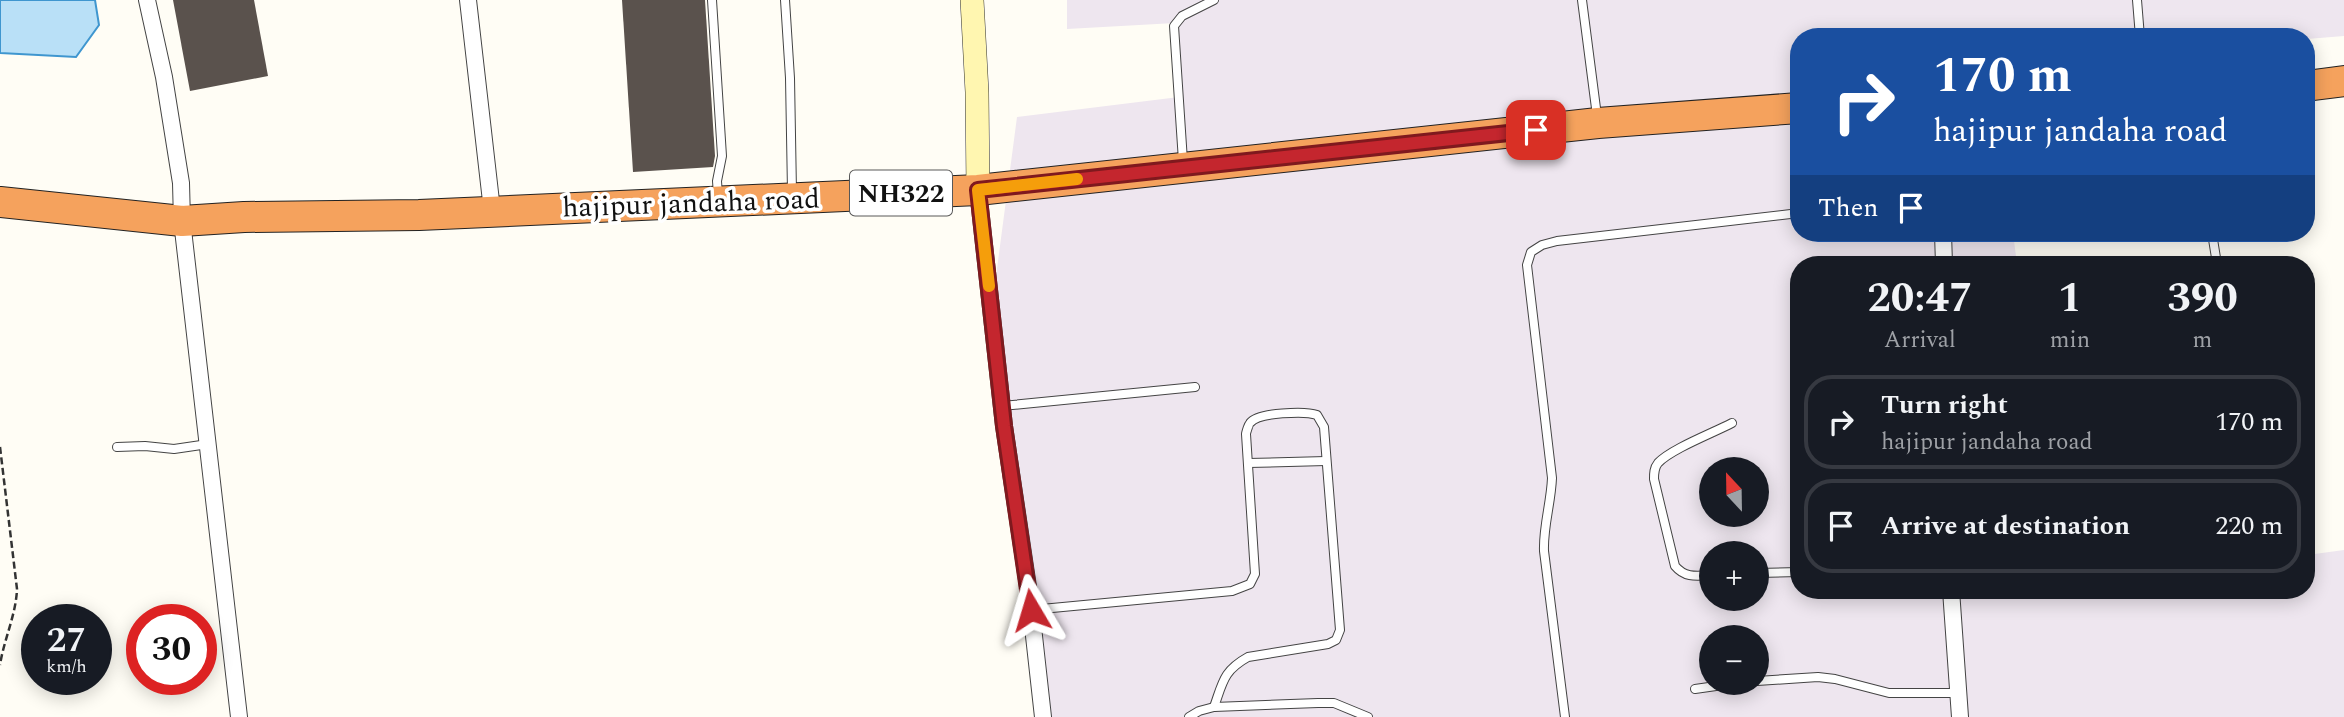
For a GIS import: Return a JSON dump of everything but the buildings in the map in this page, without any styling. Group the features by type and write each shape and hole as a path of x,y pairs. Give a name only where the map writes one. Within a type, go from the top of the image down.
{"highway":[{"path":"2315,85 2344,81"},
{"name":"hajipur jandaha road","path":"0,202 182,220 419,215 978,190 1598,123 1790,109"}],"street":[{"path":"147,0 164,76 181,183 182,220 239,717"},
{"path":"468,0 492,210"},
{"path":"972,0 978,190 1002,406 1043,717"},
{"path":"1952,599 1960,717"}],"lane":[{"path":"712,0 722,156 718,201"},
{"path":"785,0 790,78 792,199"},
{"path":"1183,168 1174,26 1182,16 1214,0"},
{"path":"1582,0 1598,123"},
{"path":"2137,0 2139,28"},
{"path":"1565,717 1544,551 1552,478 1527,265 1531,252 1542,245 1557,241 1790,214"},
{"path":"1002,406 1195,387"},
{"path":"1031,610 1232,591 1250,584 1255,574 1246,434 1250,423 1258,417 1310,413 1317,415 1322,420 1340,629 1336,639 1328,644 1248,657 1237,663 1228,670 1214,707"},
{"path":"1699,576 1681,573 1675,566 1654,470 1659,462 1669,455 1732,423"},
{"path":"117,447 174,449 208,444"},
{"path":"1248,463 1326,461"},
{"path":"1769,573 1790,572"},
{"path":"1769,680 1818,677 1889,693 1958,693"},
{"path":"1695,689 1699,688"},
{"path":"1189,717 1214,707 1334,703 1368,717"}],"path":[{"path":"0,447 17,589 16,605 0,665"}],"shaded area":[{"path":"1067,0 2344,0 2344,36 2315,38 2315,28 1790,28 1790,242 2014,242 2016,256 1790,256 1790,599 2315,599 2315,554 2344,550 2344,717 1051,717 993,299 1017,117 1179,97 1175,23 1067,29"}],"water":[{"path":"0,0 95,0 99,25 76,57 0,53"}],"slow traffic":[{"path":"989,286 978,190 1077,179"}],"route":[{"path":"1031,610 1004,426 978,190 1536,130"}]}
